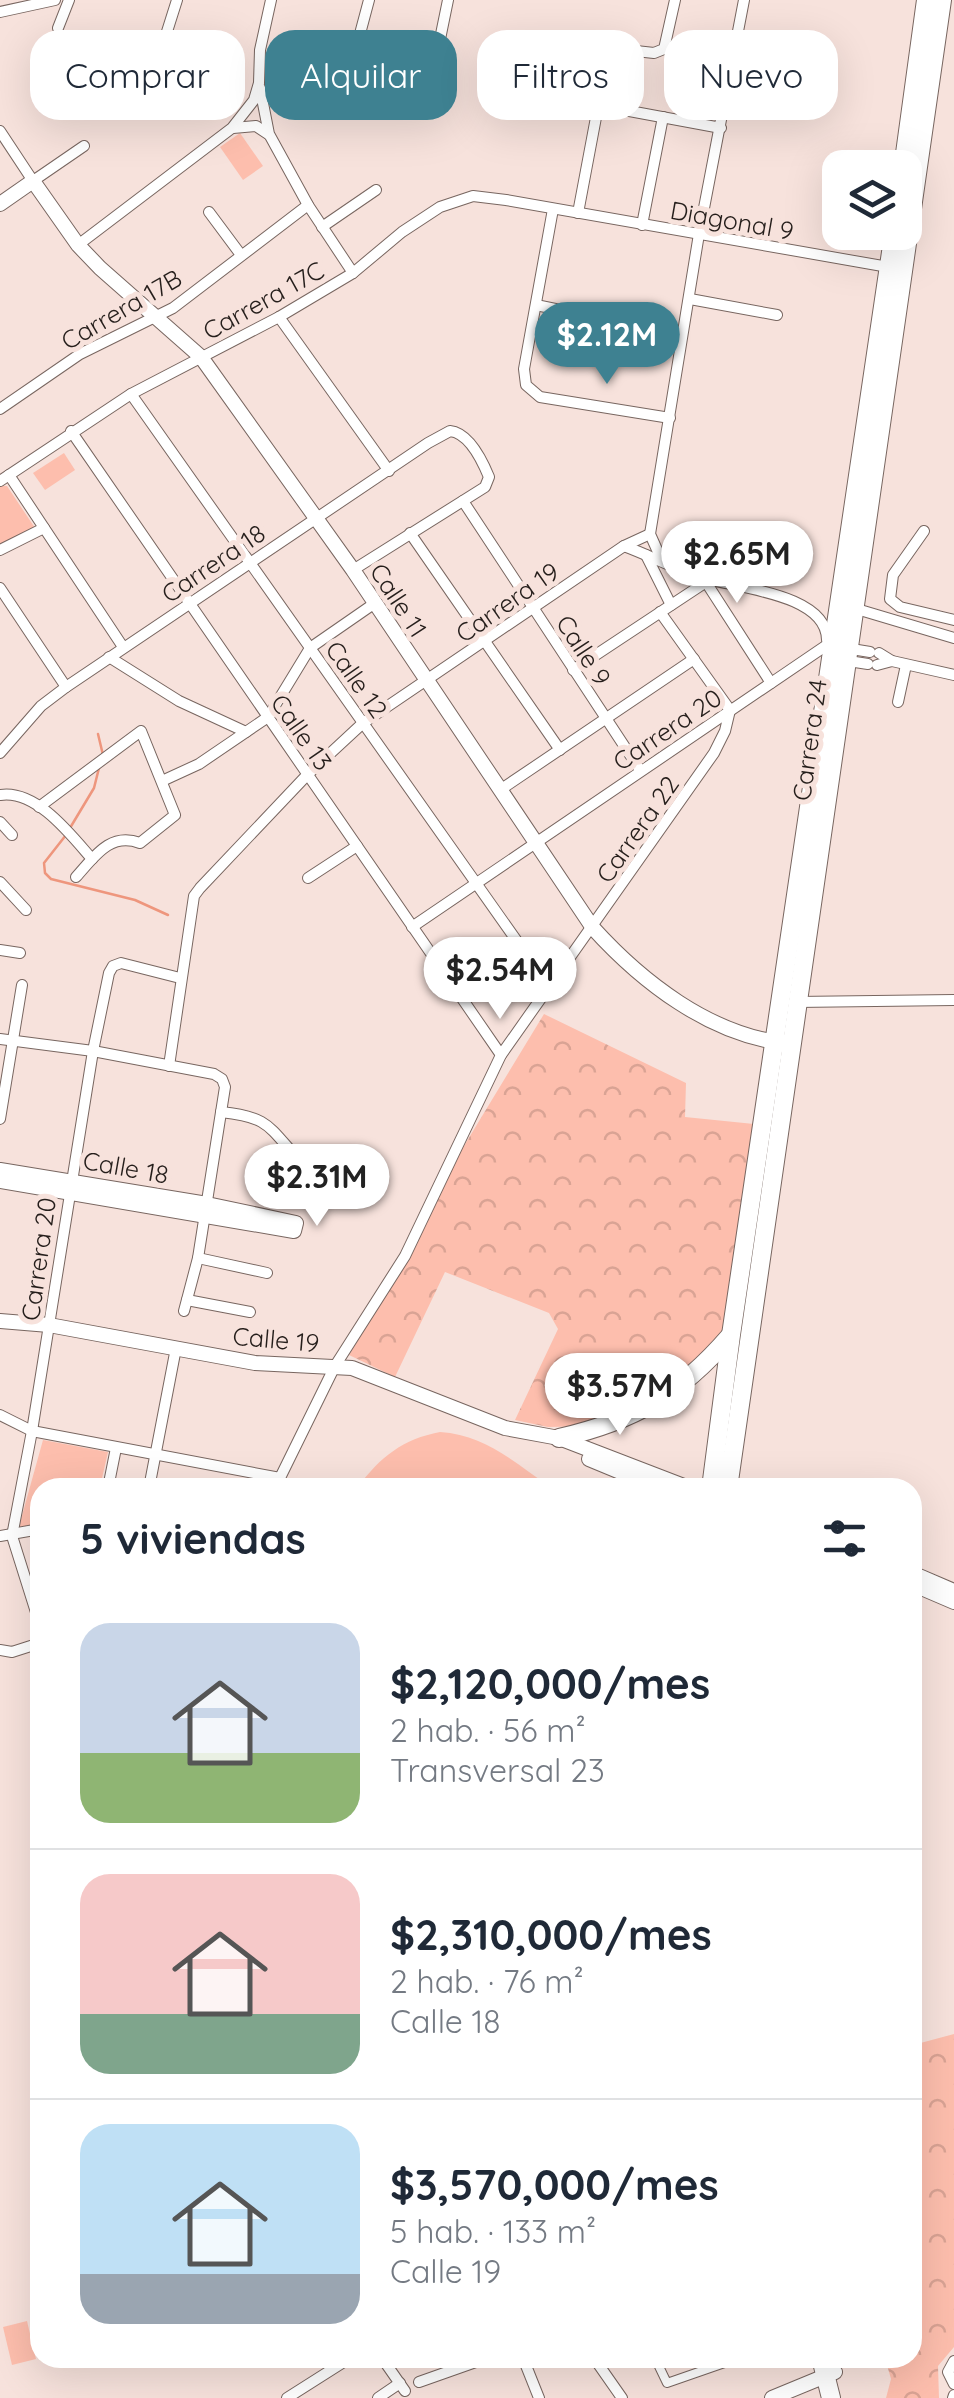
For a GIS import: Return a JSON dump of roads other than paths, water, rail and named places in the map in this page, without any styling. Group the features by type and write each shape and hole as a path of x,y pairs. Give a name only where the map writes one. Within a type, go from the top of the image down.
{"main road":[{"path":"905,150 926,0"},
{"name":"Carrera 24","path":"729,1478 783,1043 779,1014 942,0"},
{"name":"Carrera 24","path":"895,250 897,269"},
{"name":"Carrera 24","path":"712,1478 730,1335 783,1043 798,1000 837,651"},
{"path":"558,1438 599,1429 672,1393 704,1366 730,1335"},
{"path":"828,2368 831,2398"},
{"path":"829,2368 841,2398"}],"street":[{"path":"0,12 56,0"},
{"path":"58,28 69,0"},
{"path":"168,30 178,0"},
{"path":"78,245 232,128 249,110 258,83 260,50 271,0"},
{"path":"361,30 369,0"},
{"path":"442,30 448,0"},
{"path":"644,51 658,53 667,44 675,0"},
{"path":"662,562 650,534 699,234 744,0"},
{"path":"258,83 269,134 352,273"},
{"path":"644,114 721,128"},
{"path":"642,224 663,117"},
{"path":"578,213 594,120"},
{"path":"232,128 256,126 269,134"},
{"name":"Calle 11","path":"0,132 78,245 201,357 353,570 593,928 629,964 696,1014 740,1033 783,1043"},
{"path":"0,204 84,146"},
{"path":"322,227 376,190"},
{"name":"Carrera 17C","path":"4,478 130,394 278,317 352,273 402,232 457,199 473,196 553,209"},
{"name":"Carrera 17B","path":"0,409 80,354 172,308 308,205"},
{"path":"553,209 524,368 526,385 540,397 670,418"},
{"name":"Diagonal 9","path":"553,209 897,269"},
{"path":"209,212 240,255"},
{"path":"690,299 778,316"},
{"path":"536,305 618,322"},
{"path":"278,317 389,471"},
{"name":"Calle 12","path":"130,394 550,988"},
{"name":"Carrera 18","path":"0,753 41,706 66,686 316,517 454,430 463,435 488,477 485,486 463,501"},
{"name":"Calle 13","path":"71,431 501,1055"},
{"path":"4,478 44,528 123,648"},
{"path":"353,570 463,501"},
{"name":"Calle 9","path":"463,501 640,770"},
{"path":"0,550 44,528"},
{"path":"924,531 893,576 890,599 900,606 954,620"},
{"path":"410,533 560,750"},
{"name":"Carrera 19","path":"180,978 194,896 308,774 363,723 624,546 650,534"},
{"path":"624,546 705,580 773,593 812,612 826,628 837,651 954,675"},
{"path":"645,554 670,605"},
{"path":"573,670 705,580"},
{"path":"705,580 771,683"},
{"path":"0,588 66,686"},
{"path":"162,781 199,764 268,717 310,648 375,603"},
{"path":"847,606 954,638"},
{"path":"660,612 730,710"},
{"name":"Carrera 20","path":"412,927 771,683 837,651"},
{"path":"109,657 179,700 246,732"},
{"path":"500,790 694,659"},
{"path":"898,702 906,665"},
{"name":"Carrera 22","path":"280,1478 336,1366 405,1256 501,1055 714,753 730,710"},
{"path":"39,807 141,731 175,808 171,820 140,843 127,839 113,841 76,877"},
{"path":"0,795 20,795 39,807 92,859"},
{"path":"0,822 12,835"},
{"path":"308,878 356,846"},
{"path":"0,882 26,910"},
{"path":"0,950 20,953"},
{"name":"Carrera 20","path":"30,1599 6,1536 32,1431 69,1186 109,973 121,963 180,978"},
{"path":"169,1066 180,978"},
{"path":"0,1119 22,985"},
{"path":"779,1014 798,1000 954,1000"},
{"path":"0,1039 92,1051 214,1074 222,1079 225,1087 206,1210 186,1306 250,1312"},
{"path":"221,1112 261,1120 299,1160"},
{"name":"Calle 18","path":"0,1170 69,1186 296,1224 294,1232 206,1210"},
{"name":"Calle 18","path":"0,1181 69,1186"},
{"path":"198,1258 267,1273"},
{"name":"Calle 19","path":"0,1320 49,1325 255,1363 352,1368 492,1423 652,1478"},
{"path":"150,1478 176,1348"},
{"path":"0,1415 32,1431 256,1478"},
{"name":"Calle 19","path":"538,1436 558,1438 645,1478"},
{"path":"110,1478 116,1448"},
{"path":"922,1578 954,1592"},
{"path":"922,1588 954,1602"},
{"path":"0,1650 12,1652 30,1647"},
{"path":"954,2361 948,2372 954,2384"},
{"path":"288,2398 331,2368"},
{"path":"378,2398 403,2387 389,2368"},
{"path":"419,2382 448,2368"},
{"path":"527,2368 540,2398"},
{"path":"601,2368 622,2398"},
{"path":"659,2368 667,2383 708,2368"},
{"path":"772,2398 824,2368"}],"waterway":[{"path":"98,734 103,755"},
{"path":"70,828 94,788 99,768"},
{"path":"66,835 44,863 45,873 51,879 135,900 168,915"}]}
